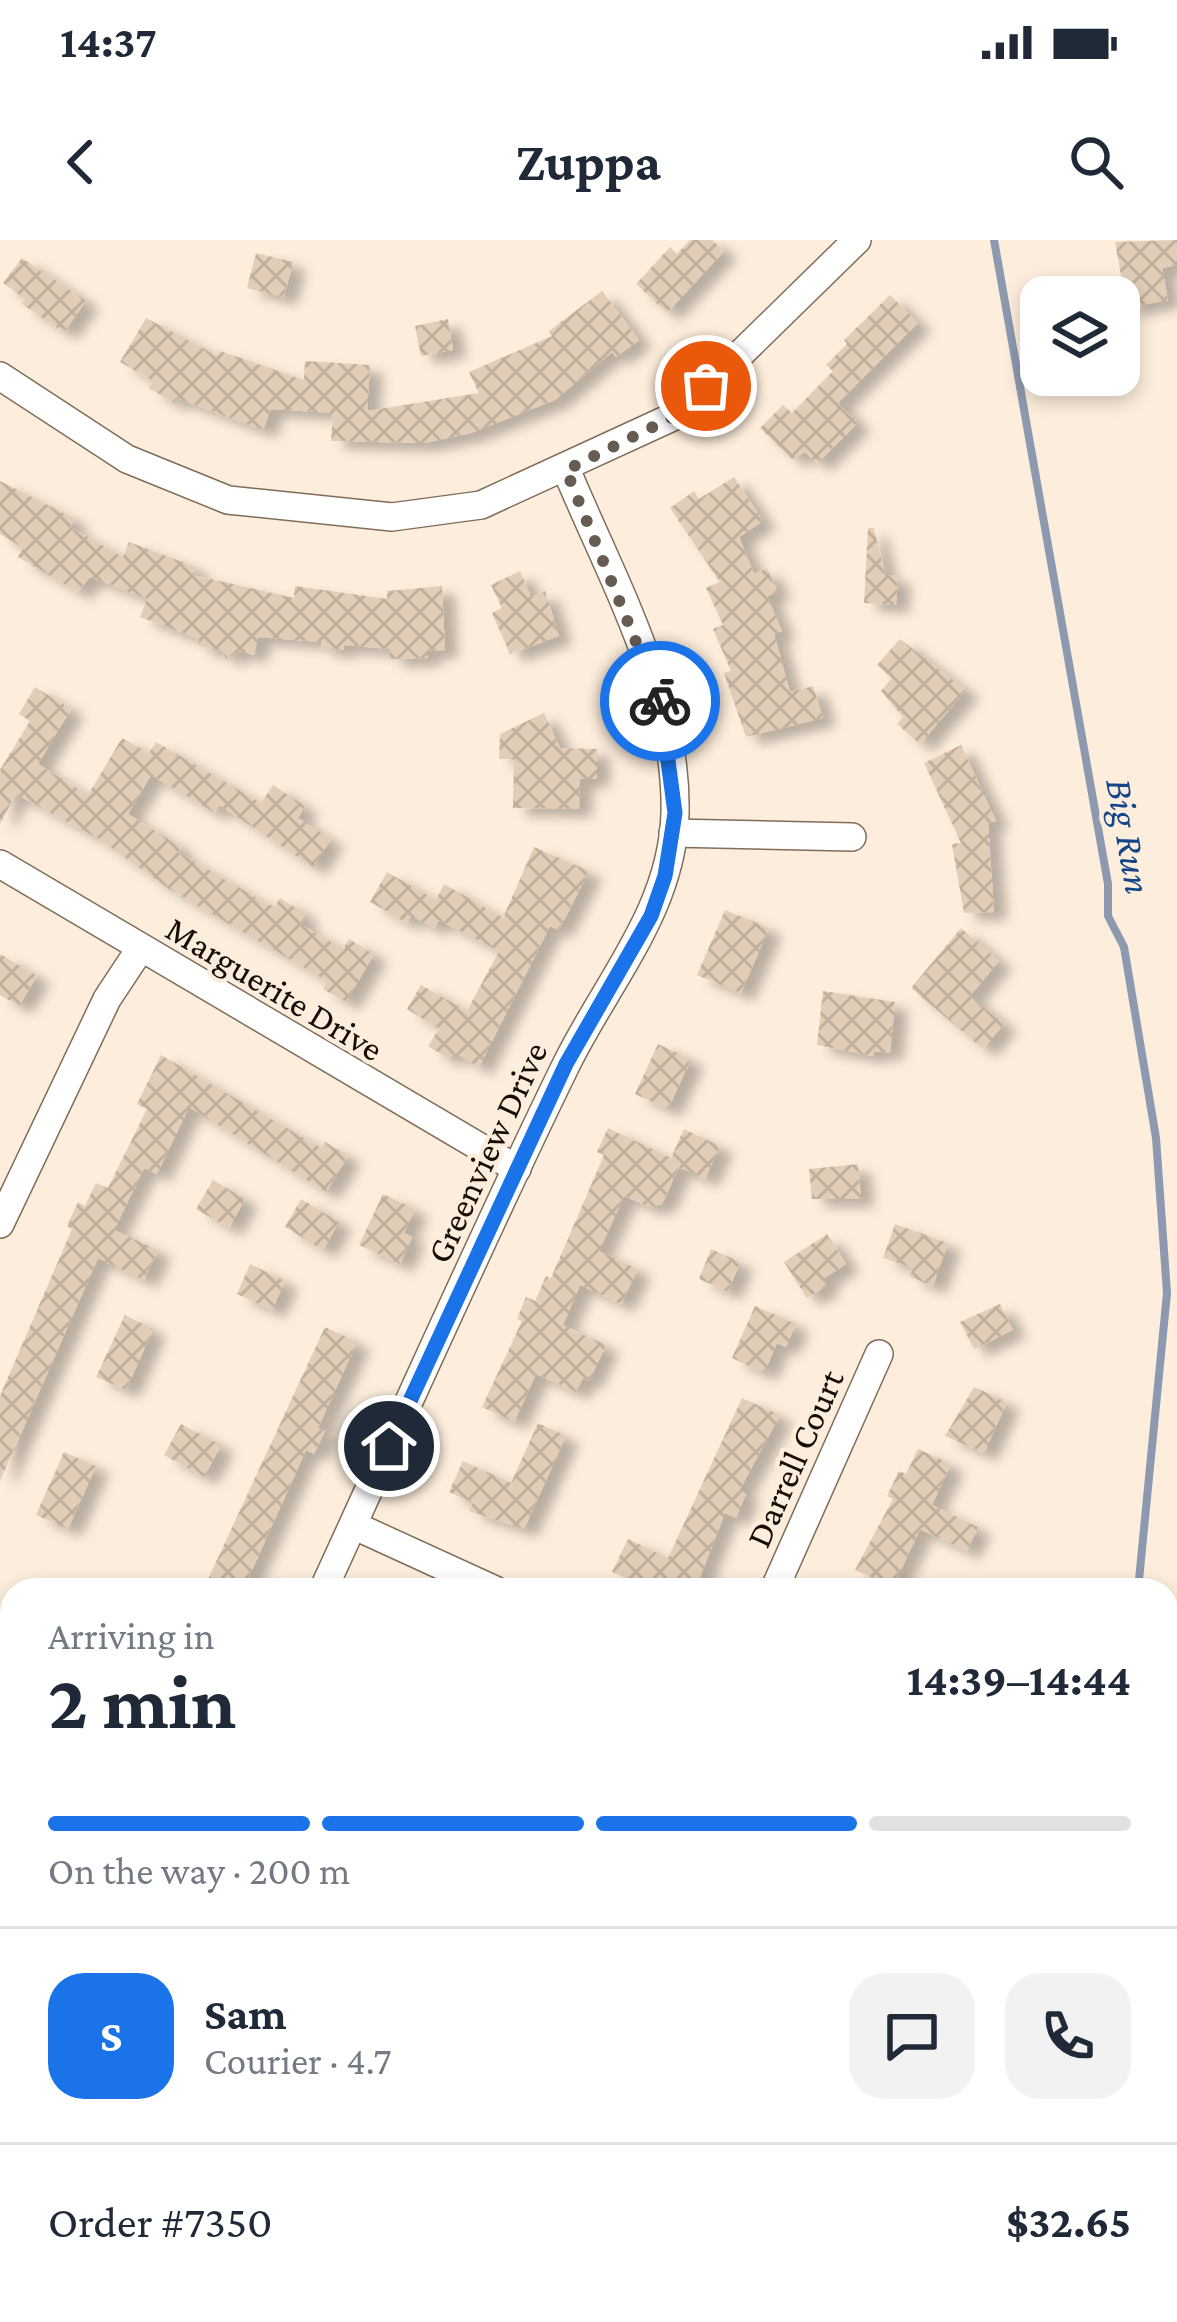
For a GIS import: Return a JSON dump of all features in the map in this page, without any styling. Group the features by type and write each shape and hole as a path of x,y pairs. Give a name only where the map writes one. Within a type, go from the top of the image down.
{"street":[{"path":"0,376 127,459 228,500 392,517 481,505 566,470 679,414 838,246"},
{"name":"Greenview Drive","path":"329,1578 566,1064 651,916 673,833 673,771 658,692 566,470"},
{"path":"673,833 852,837"},
{"name":"Marguerite Drive","path":"0,864 517,1169"},
{"path":"0,1224 107,999 140,949"},
{"name":"Darrell Court","path":"779,1578 879,1354"},
{"path":"353,1525 470,1578"}],"building":[{"path":"690,240 712,240 724,251 667,313 636,284 670,247 677,254"},
{"path":"1177,240 1177,265 1162,268 1168,300 1140,305 1140,276 1121,276 1115,242"},
{"path":"256,253 293,262 284,297 247,288"},
{"path":"22,258 86,301 64,332 22,304 25,299 3,283"},
{"path":"602,291 639,340 616,357 612,352 555,400 471,433 425,443 331,441 333,413 271,409 263,430 177,398 174,403 149,388 153,381 120,362 146,318 218,356 220,351 304,380 305,361 370,365 367,411 479,393 469,372 552,336 549,331"},
{"path":"890,295 918,323 838,403 857,423 849,432 817,464 805,452 792,459 760,428 783,405 792,413 833,371 826,365 847,344 844,340"},
{"path":"448,319 453,350 421,356 415,326"},
{"path":"734,477 763,521 739,537 754,574 767,568 778,592 767,596 782,631 774,634 790,692 813,686 823,718 746,737 724,673 731,671 713,629 723,625 706,588 720,582 670,508 694,491 699,499"},
{"path":"0,481 75,519 70,527 123,557 129,542 196,567 193,575 294,598 295,586 387,599 387,591 442,586 445,650 428,651 428,658 390,659 390,649 321,648 322,642 258,637 254,655 240,651 226,659 222,651 198,646 199,639 140,617 147,599 90,577 78,592 18,557 23,548 0,534"},
{"path":"868,528 874,528 885,575 898,576 896,605 864,603"},
{"path":"520,571 531,597 545,591 559,636 510,654 492,613 502,608 491,585"},
{"path":"900,639 966,690 920,744 897,724 903,717 881,691 892,678 877,665"},
{"path":"35,687 71,709 38,764 88,795 122,738 149,753 156,742 261,803 273,785 305,806 298,818 331,839 313,867 219,805 215,813 151,775 128,814 181,847 178,852 267,904 275,906 280,898 306,914 300,924 343,949 349,939 374,954 346,1002 323,989 327,981 169,889 99,839 16,794 0,824 0,770 30,721 19,714"},
{"path":"544,713 560,748 597,749 597,779 580,779 579,809 513,808 514,759 499,759 500,734"},
{"path":"961,745 996,821 988,823 994,912 964,913 952,844 961,843 924,763"},
{"path":"534,847 589,871 559,930 550,926 479,1067 454,1052 449,1059 428,1046 439,1029 407,1009 421,985 467,1011 499,951 439,920 434,928 411,916 407,923 370,902 387,872 436,900 444,884 503,918"},
{"path":"725,910 769,928 741,993 697,975"},
{"path":"961,928 999,961 970,996 1004,1024 983,1049 911,988"},
{"path":"0,954 37,976 19,1006 0,995"},
{"path":"823,991 895,1002 890,1053 874,1051 873,1056 817,1045"},
{"path":"658,1044 691,1059 668,1109 635,1094"},
{"path":"161,1055 321,1148 325,1142 348,1156 326,1192 189,1107 157,1174 144,1168 114,1230 158,1250 144,1280 98,1258 0,1481 0,1396 72,1229 67,1226 78,1202 85,1206 96,1183 108,1188 147,1109 137,1104"},
{"path":"608,1128 671,1158 684,1129 720,1146 705,1179 679,1167 662,1204 650,1207 624,1196 599,1251 638,1269 621,1304 580,1285 563,1325 606,1345 589,1381 583,1378 576,1392 536,1374 514,1422 482,1407 522,1321 517,1319 526,1297 535,1301 546,1276 551,1278 604,1155 597,1152"},
{"path":"858,1164 861,1199 812,1199 809,1169"},
{"path":"213,1180 245,1199 229,1228 196,1209"},
{"path":"383,1194 415,1209 404,1233 412,1237 400,1264 359,1245"},
{"path":"301,1199 339,1222 323,1250 285,1227"},
{"path":"895,1224 948,1243 933,1286 910,1277 913,1268 883,1258"},
{"path":"827,1234 846,1264 823,1279 827,1286 807,1298 784,1262"},
{"path":"711,1249 740,1262 728,1292 699,1279"},
{"path":"250,1264 285,1281 272,1310 237,1294"},
{"path":"1000,1304 1013,1330 974,1349 960,1322"},
{"path":"755,1306 796,1324 786,1347 777,1343 764,1373 732,1358"},
{"path":"125,1315 153,1329 126,1390 96,1377"},
{"path":"325,1327 357,1342 318,1428 325,1431 314,1454 306,1450 248,1578 209,1578"},
{"path":"974,1387 1007,1402 984,1453 945,1436"},
{"path":"742,1398 780,1415 739,1491 746,1494 736,1518 725,1513 700,1578 626,1578 612,1572 628,1539 668,1558"},
{"path":"538,1423 566,1436 524,1529 469,1511 473,1503 449,1492 463,1461 511,1483"},
{"path":"181,1424 221,1445 204,1477 164,1455"},
{"path":"918,1449 951,1464 932,1505 978,1527 967,1551 920,1529 897,1578 873,1578 855,1570 893,1499 887,1496 899,1471 906,1474"},
{"path":"64,1452 96,1466 68,1529 36,1515"}],"waterway":[{"name":"Big Run","path":"994,240 1108,884 1108,916 1124,947 1156,1138 1167,1293 1139,1578"}],"way so far":[{"path":"660,701 566,470 679,414 706,386"}],"route":[{"path":"389,1446 566,1064 651,916 665,876 675,813 660,701"}]}
